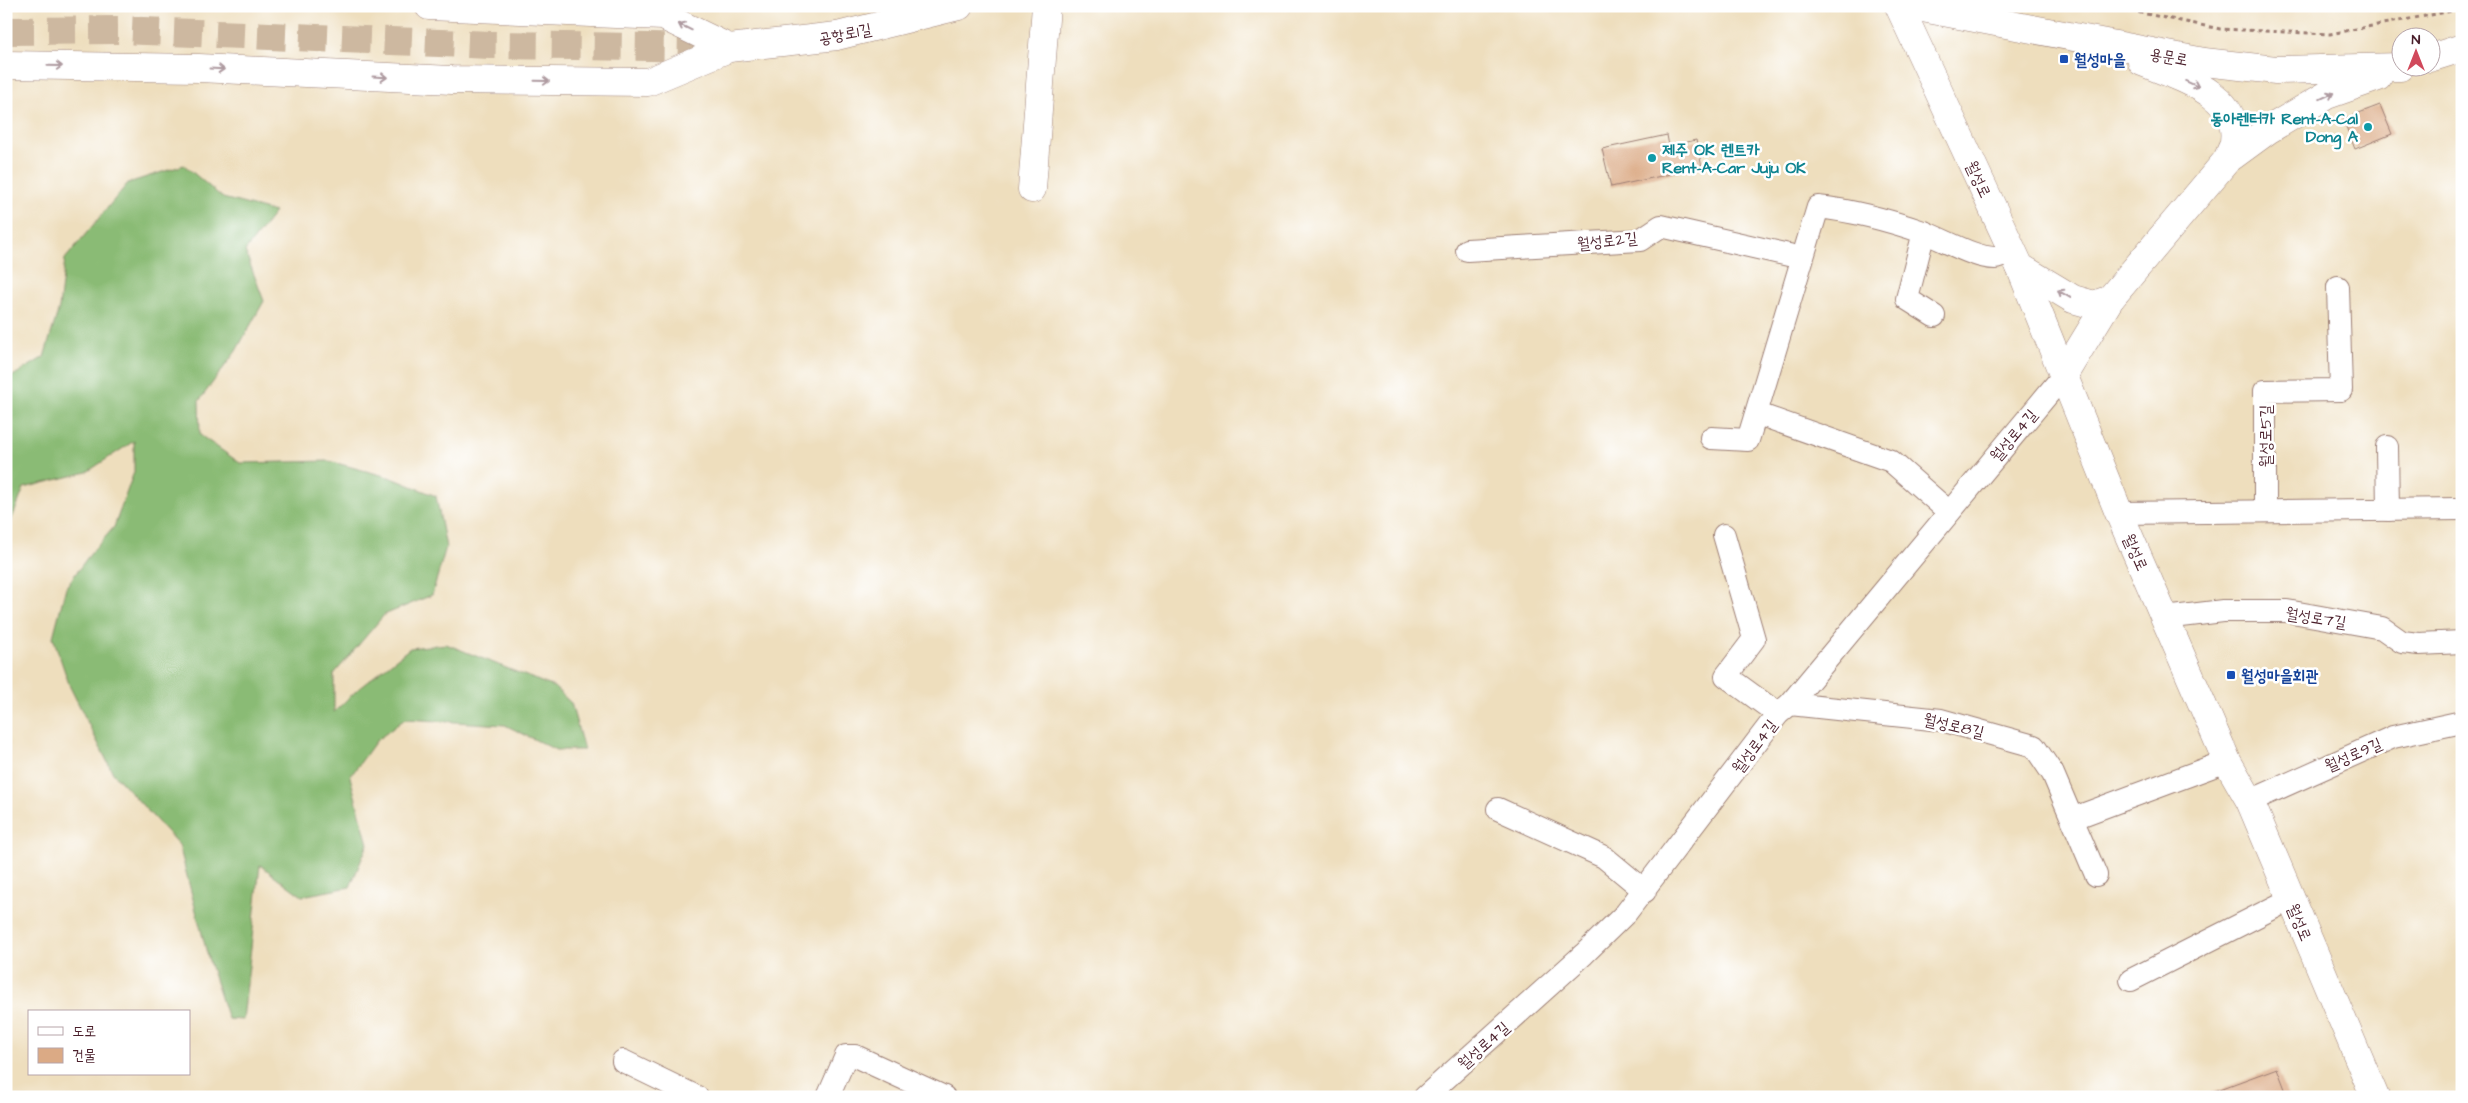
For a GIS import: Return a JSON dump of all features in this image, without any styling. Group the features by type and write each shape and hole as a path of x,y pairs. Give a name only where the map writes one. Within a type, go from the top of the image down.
{"street":[{"path":"430,6 662,16 729,48"},
{"name":"공항로1길","path":"6,65 199,68 452,80 648,82 729,48 837,36 959,6"},
{"path":"1032,188 1046,6"},
{"name":"월성로","path":"1899,6 2016,258 2119,513 2227,761 2250,801 2375,1097"},
{"name":"용문로","path":"1912,6 2100,44 2204,62 2276,70 2390,67"},
{"path":"2100,44 2213,93 2225,107 2233,121 2234,142 2227,160"},
{"path":"2440,55 2462,48"},
{"path":"2063,376 2110,300 2227,160 2268,130 2327,95 2390,71"},
{"path":"1712,438 1748,440 1758,414 1818,207 1859,212 1924,232 1976,254 1996,258 2016,258 2073,298 2094,305 2110,300"},
{"name":"월성로2길","path":"1467,250 1640,240 1661,226 1802,258"},
{"path":"1924,232 1907,300 1934,316"},
{"name":"월성로5길","path":"2264,510 2264,391 2341,390 2338,288"},
{"name":"월성로4길","path":"1425,1097 1584,954 1626,913 1784,709 2063,376"},
{"path":"1758,414 1891,461 1949,512"},
{"path":"2387,447 2388,510"},
{"path":"2119,513 2264,510 2462,510"},
{"path":"1724,535 1754,639 1726,676 1784,709"},
{"name":"월성로7길","path":"2166,618 2223,611 2287,611 2382,628 2402,642 2419,644 2462,642"},
{"name":"월성로8길","path":"1784,709 1941,720 2034,746 2053,774 2074,818 2096,875"},
{"name":"월성로9길","path":"2250,801 2393,737 2462,722"},
{"path":"2074,818 2227,761"},
{"path":"1498,809 1604,857 1645,890"},
{"path":"2132,980 2291,899"},
{"path":"828,1097 846,1056 855,1056 944,1097"},
{"path":"623,1061 696,1097"}],"path":[{"path":"2107,6 2220,29 2330,34 2462,8"}],"green space":[{"path":"184,165 223,198 275,212 245,251 264,301 236,351 199,401 200,435 240,463 329,461 392,478 436,496 446,547 432,595 384,615 334,674 334,712 358,689 410,648 446,644 554,687 571,703 584,750 556,750 505,725 405,719 376,741 350,777 368,844 350,887 302,896 260,865 243,1020 228,1019 209,961 179,845 113,773 70,687 53,637 66,587 87,558 114,527 134,472 134,441 87,472 24,488 6,534 6,380 44,357 59,308 65,259 128,183"}],"building":[{"name":"동아렌터카 Rent-A-Cal Dong A","path":"2380,105 2392,134 2355,149 2343,119"},
{"name":"제주 OK 렌트카 Rent-A-Car Juju OK","path":"1667,135 1669,146 1696,140 1702,167 1611,187 1602,149"},
{"path":"2277,1068 2288,1097 2204,1097 2204,1095"}],"tunnel":[{"path":"6,31 120,30 490,45 729,48"}],"place":[{"name":"월성마을","path":"2064,59"},
{"name":"동아렌터카 Rent-A-Cal Dong A","path":"2368,127"},
{"name":"제주 OK 렌트카 Rent-A-Car Juju OK","path":"1652,158"},
{"name":"월성마을회관","path":"2231,675"}]}
